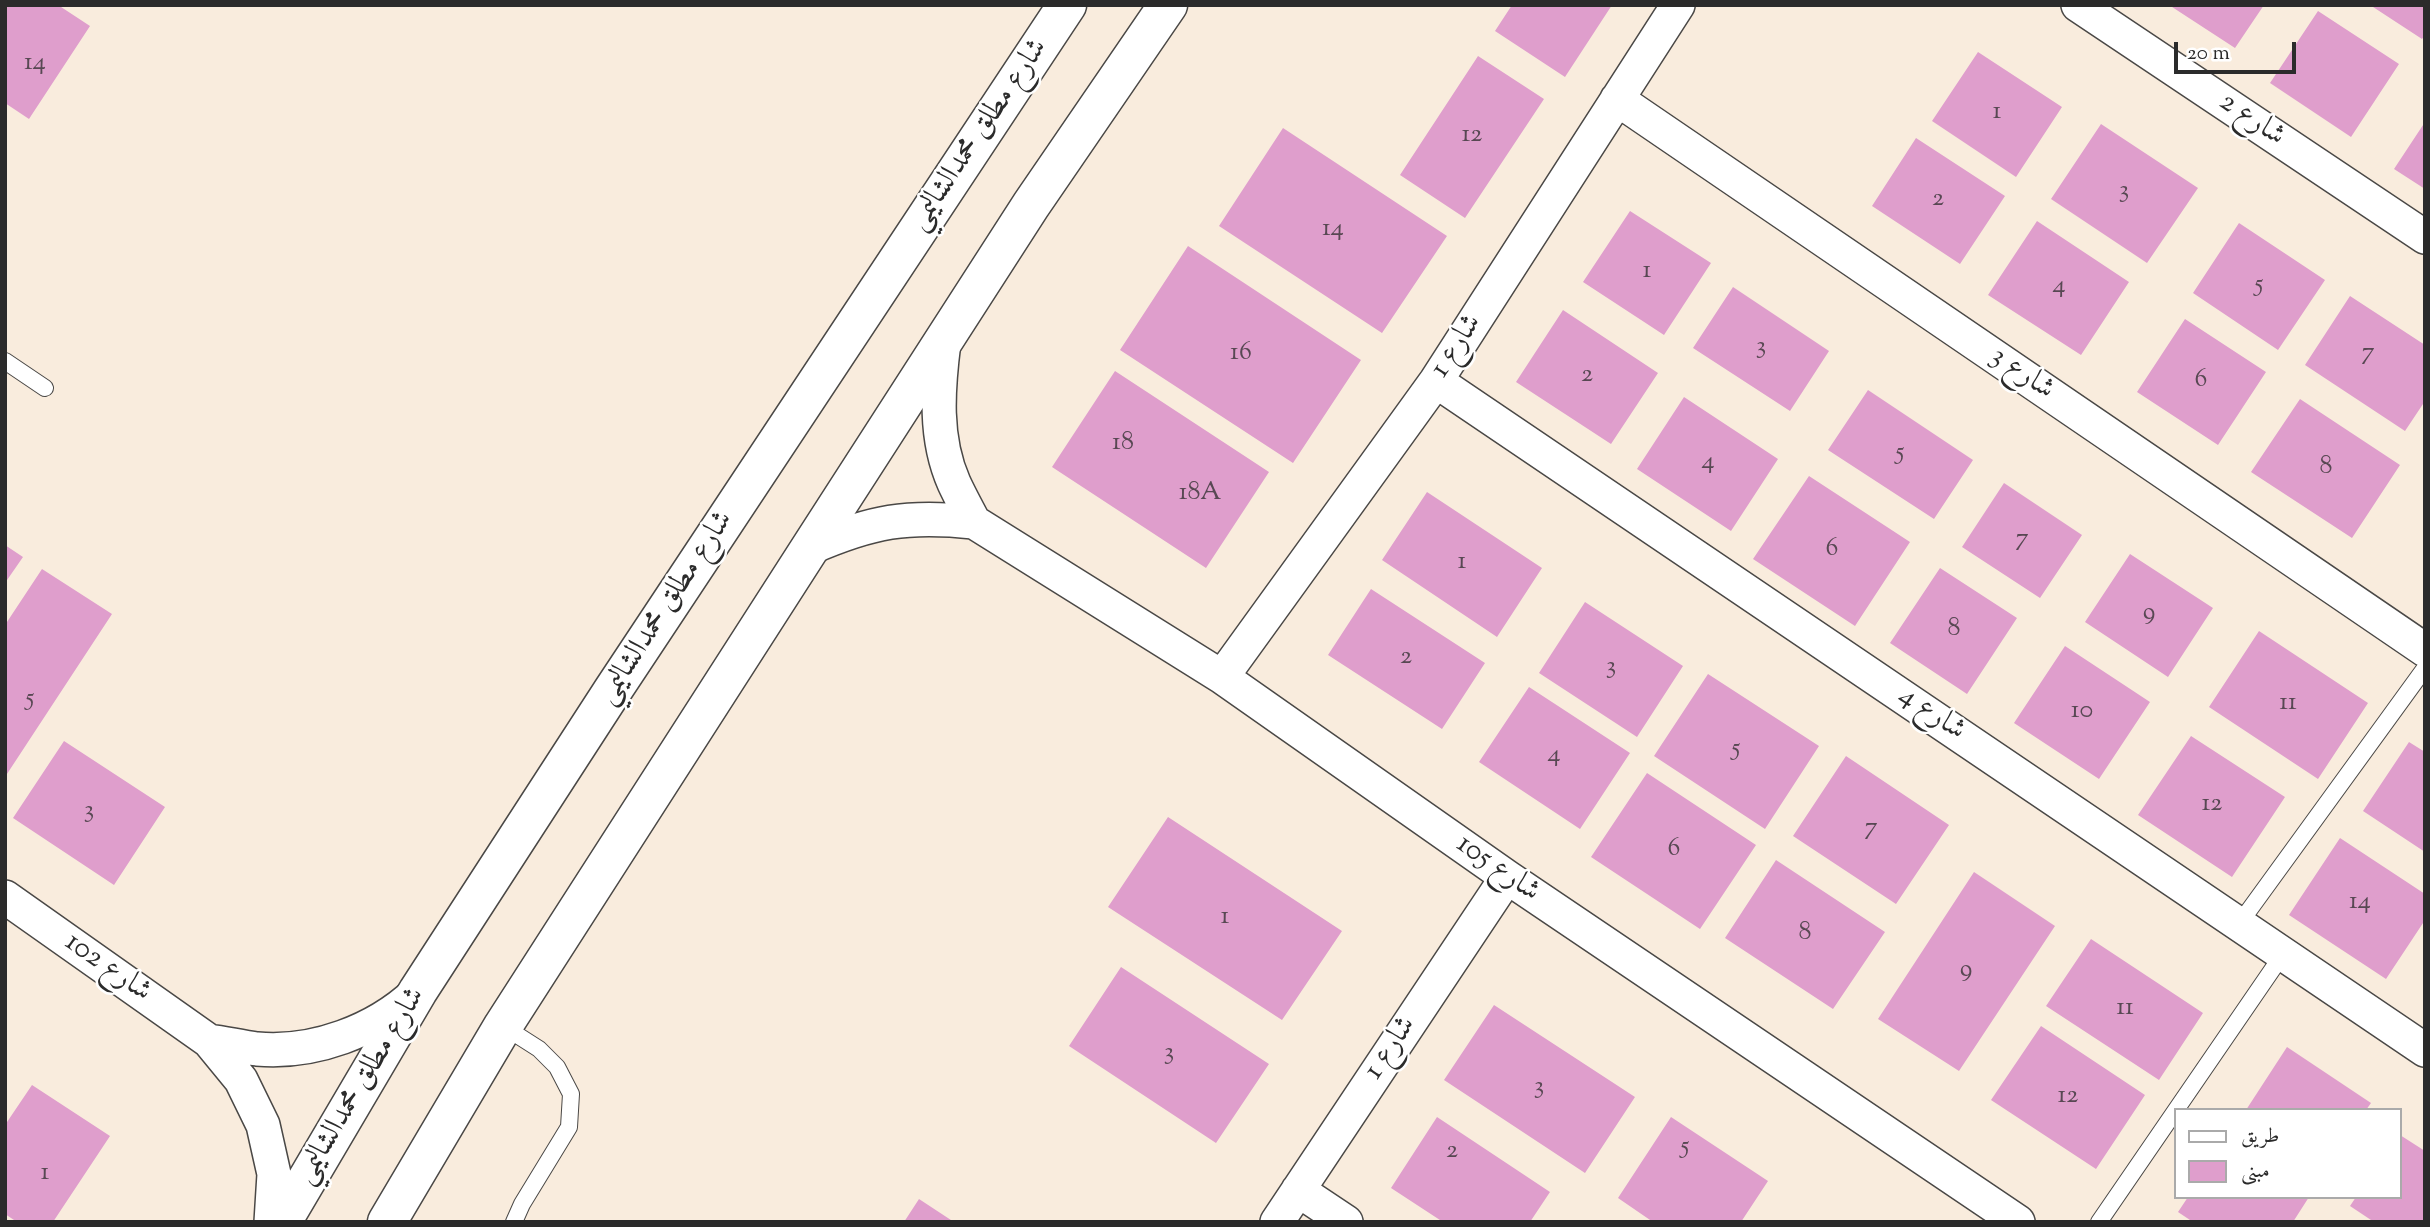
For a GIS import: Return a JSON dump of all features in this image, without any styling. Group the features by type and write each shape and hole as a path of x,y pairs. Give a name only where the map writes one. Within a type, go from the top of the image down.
{"street":[{"name":"شارع مطلق محمدالشاليمي","path":"282,1222 418,991 613,690 1067,5"},
{"path":"1031,205 1040,167 1049,151 1144,5"},
{"path":"387,1222 503,1026 1031,205 1168,5"},
{"name":"شارع 1","path":"1222,677 1436,381 1678,5"},
{"name":"شارع 2","path":"2078,5 2425,237"},
{"name":"شارع 3","path":"1617,99 2425,650"},
{"path":"944,342 938,388 941,435 953,480 974,522"},
{"name":"شارع 4","path":"1436,381 2425,1050"},
{"name":"شارع 105","path":"810,548 849,531 890,521 932,518 974,522 1222,677 1507,877 2018,1222"},
{"name":"شارع 1","path":"1277,1222 1507,877"},
{"name":"شارع 102","path":"5,897 209,1041 241,1080 262,1125 274,1174 271,1222"},
{"name":"شارع 102","path":"209,1041 259,1049 309,1046 356,1033 400,1008 418,991"},
{"path":"1298,1190 1346,1222"}],"lane":[{"path":"5,361 46,388"},
{"path":"2239,925 2425,668"},
{"path":"2177,1108 2283,954"},
{"path":"503,1026 539,1049 557,1067 571,1094 569,1127 514,1222"},
{"path":"2099,1222 2174,1113"}],"building":[{"path":"5,5 58,5 90,26 29,119 5,103"},
{"path":"1512,5 1612,5 1565,77 1495,31"},
{"path":"2169,5 2264,5 2235,48"},
{"path":"2370,5 2425,5 2425,35 2422,39"},
{"path":"2318,11 2399,64 2351,137 2270,83"},
{"path":"1978,52 2062,107 2016,177 1932,121"},
{"path":"1478,56 1544,99 1465,218 1400,175"},
{"path":"2425,122 2425,189 2394,169"},
{"path":"2101,124 2198,188 2147,263 2051,199"},
{"path":"1283,128 1447,236 1382,333 1219,226"},
{"path":"1916,138 2005,196 1960,264 1872,206"},
{"path":"1630,211 1711,263 1664,335 1583,282"},
{"path":"2037,221 2129,282 2081,355 1988,295"},
{"path":"2239,223 2325,280 2278,350 2193,293"},
{"path":"1188,246 1361,360 1293,463 1120,350"},
{"path":"1733,287 1829,351 1790,411 1693,348"},
{"path":"2350,296 2425,345 2425,401 2405,431 2305,365"},
{"path":"1563,310 1658,373 1611,444 1516,382"},
{"path":"2185,319 2266,372 2218,445 2137,392"},
{"path":"1115,371 1269,472 1206,568 1052,467"},
{"path":"1868,390 1973,460 1934,519 1828,450"},
{"path":"1684,397 1778,459 1731,531 1637,469"},
{"path":"2300,399 2400,465 2352,538 2251,472"},
{"path":"1809,476 1910,542 1855,626 1753,559"},
{"path":"2004,483 2082,535 2040,598 1962,547"},
{"path":"1427,492 1542,568 1497,637 1382,560"},
{"path":"5,545 23,557 5,583"},
{"path":"2130,554 2213,608 2168,677 2085,622"},
{"path":"1940,568 2017,618 1967,694 1890,643"},
{"path":"42,569 112,614 5,777 5,625"},
{"path":"1371,589 1485,663 1442,729 1328,655"},
{"path":"1585,602 1683,666 1637,737 1539,673"},
{"path":"2259,631 2368,703 2318,779 2209,707"},
{"path":"2065,646 2150,702 2099,779 2014,723"},
{"path":"1708,674 1819,746 1765,829 1654,756"},
{"path":"1529,687 1630,753 1580,829 1479,762"},
{"path":"2191,736 2285,797 2232,877 2138,815"},
{"path":"64,741 165,807 114,885 13,818"},
{"path":"2409,742 2425,752 2425,852 2363,811"},
{"path":"1846,756 1949,825 1896,904 1793,836"},
{"path":"1647,773 1756,845 1700,929 1591,857"},
{"path":"1168,817 1342,931 1282,1020 1108,907"},
{"path":"2340,838 2425,894 2425,920 2386,979 2289,915"},
{"path":"1776,860 1885,932 1833,1009 1725,938"},
{"path":"1974,872 2055,926 1959,1071 1878,1019"},
{"path":"2091,939 2203,1013 2159,1080 2046,1006"},
{"path":"1121,967 1269,1064 1216,1143 1069,1046"},
{"path":"1494,1005 1635,1097 1585,1173 1444,1080"},
{"path":"2041,1026 2145,1095 2096,1169 1991,1100"},
{"path":"2287,1047 2371,1103 2367,1108 2247,1108"},
{"path":"32,1085 110,1136 53,1222 17,1222 5,1214 5,1125"},
{"path":"1437,1117 1550,1192 1530,1222 1443,1222 1391,1188"},
{"path":"1671,1117 1768,1181 1741,1222 1653,1222 1618,1198"},
{"path":"2402,1136 2425,1151 2425,1222 2374,1222 2350,1206 2355,1199 2402,1199"},
{"path":"919,1199 954,1222 904,1222"},
{"path":"2187,1199 2308,1199 2293,1222 2193,1222 2178,1212"}]}
